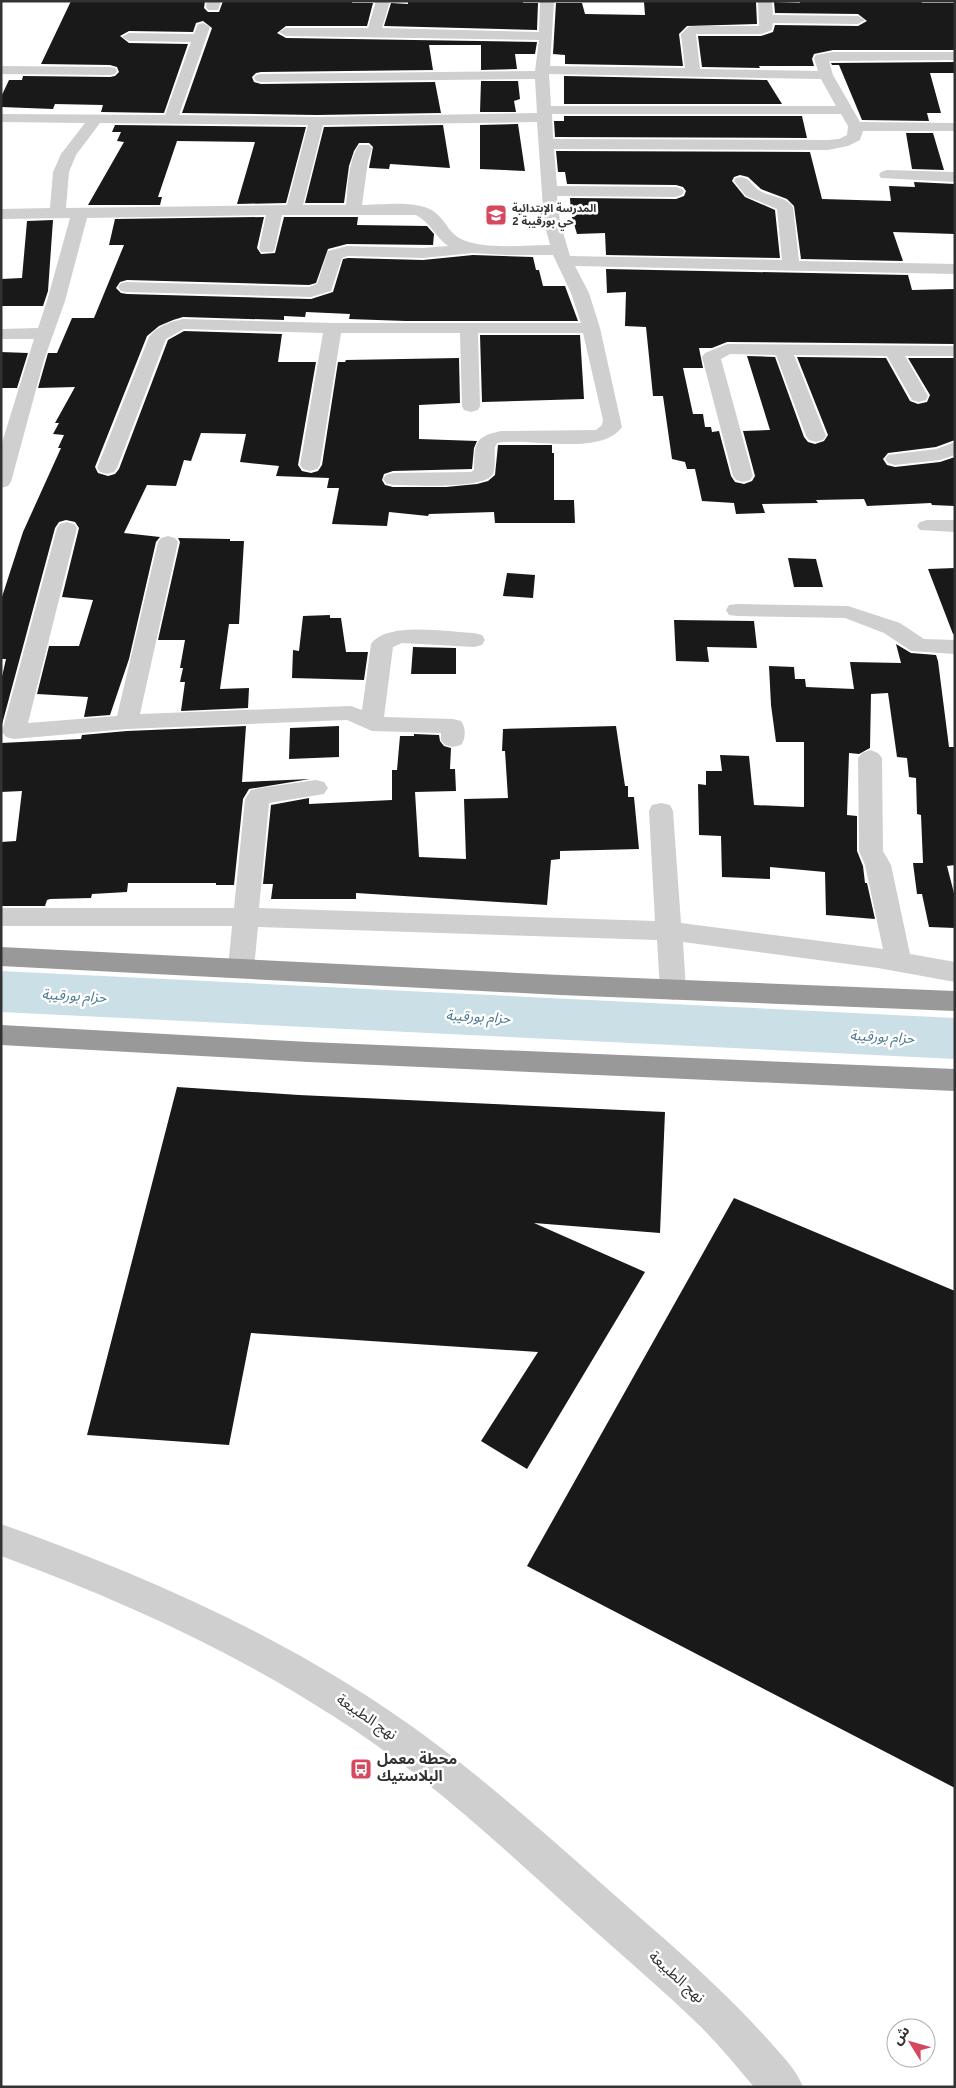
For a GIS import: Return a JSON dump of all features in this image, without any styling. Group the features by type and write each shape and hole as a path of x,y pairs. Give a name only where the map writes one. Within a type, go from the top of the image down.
{"highway":[{"path":"1,956 673,990 955,1001"},
{"path":"1,1035 309,1052 955,1080"}],"street":[{"path":"374,32 383,1"},
{"path":"393,479 466,479 480,476 485,469 484,446 491,439 591,438 608,431 612,420 591,328 580,293 561,255 552,222 542,72 546,36 546,1"},
{"path":"693,72 688,34 693,30 761,30 767,28 765,1"},
{"path":"766,19 858,20"},
{"path":"129,37 201,32 171,118"},
{"path":"286,32 546,36"},
{"path":"547,144 828,145 844,143 855,137 855,126 826,75 821,58 834,56 955,56"},
{"path":"1,70 110,71"},
{"path":"261,78 542,72 693,72 826,75"},
{"path":"1,118 96,120 171,118 317,121 544,113 846,110"},
{"path":"19,119 44,126 59,137 69,154"},
{"path":"58,212 61,172 69,154 96,120"},
{"path":"294,210 317,121"},
{"path":"855,126 955,127"},
{"path":"353,210 360,161 364,148"},
{"path":"887,176 955,177"},
{"path":"742,181 748,191 785,207 791,265"},
{"path":"549,191 676,192"},
{"path":"267,248 275,210"},
{"path":"1,214 419,210 434,218 446,237 469,248"},
{"path":"1,482 44,333 56,301 80,212"},
{"path":"127,287 311,292 325,287 334,255 347,250 422,253 469,248 561,255 791,265 955,269"},
{"path":"107,468 158,337 164,330 183,324 333,328 591,328"},
{"path":"310,465 333,328"},
{"path":"469,328 471,406"},
{"path":"1,334 44,333"},
{"path":"743,476 711,357 727,349 955,352"},
{"path":"783,350 816,436"},
{"path":"893,351 919,396"},
{"path":"895,459 940,454 955,448"},
{"path":"927,526 955,526"},
{"path":"67,528 7,732 127,722 351,713 372,724 453,726 453,740"},
{"path":"127,722 168,542"},
{"path":"737,610 848,612 892,628 919,646 955,646"},
{"path":"372,724 382,644 399,636 474,640"},
{"path":"870,758 871,851 878,865 899,962"},
{"path":"241,968 257,799 260,796 316,788"},
{"path":"661,811 673,990"},
{"path":"1,917 245,918 668,931 899,962 955,972"},
{"name":"نهج الطبيعة","path":"1,1540 67,1563 135,1591 288,1669 361,1714 422,1757 531,1847 717,2014 782,2087"}],"water":[{"name":"حزام بورقيبة","path":"1,971 955,1018 955,1059 1,1012"}],"building":[{"path":"71,1 205,1 204,8 208,12 219,12 223,1 352,1 352,3 373,3 367,26 286,26 277,33 286,38 537,42 535,54 515,54 517,69 481,70 481,45 429,45 433,70 261,72 256,73 252,77 254,82 261,84 435,82 441,113 317,115 182,113 212,28 203,21 196,23 193,32 129,31 120,36 129,43 188,44 164,113 101,112 103,105 55,104 53,109 1,107 1,97 9,80 22,80 23,76 110,77 115,76 119,72 117,67 110,65 41,64"},
{"path":"408,1 523,1 523,3 538,3 537,30 384,26 391,3 408,4"},
{"path":"800,1 921,1 922,3 955,3 955,50 833,50 814,54 812,59 814,66 759,66 760,68 702,67 698,36 761,36 773,32 775,25 858,26 867,21 858,14 775,13 774,2 800,3"},
{"path":"644,2 756,2 757,24 687,26 679,34 683,66 565,64 565,55 553,54 556,3 582,3 585,14 645,15"},
{"path":"955,62 955,73 930,73 941,113 927,113 929,121 862,120 839,65 832,65 831,63"},
{"path":"564,76 767,80 782,104 564,104"},
{"path":"481,81 518,81 520,99 514,101 516,112 480,112"},
{"path":"564,116 802,116 807,138 555,137 554,121 564,121"},
{"path":"518,124 525,171 480,169 480,125"},
{"path":"115,125 306,127 286,203 237,204 255,142 177,141 158,197 162,197 160,205 88,205 124,142 117,141 121,132 112,132"},
{"path":"443,125 450,168 390,164 389,169 369,168 373,147 369,143 359,143 349,166 344,203 305,203 324,127"},
{"path":"906,133 933,133 944,170 912,169"},
{"path":"556,151 810,152 822,199 891,201 889,186 915,187 914,182 955,184 955,234 893,232 903,261 801,259 794,206 787,199 761,189 748,177 740,175 734,177 732,181 745,197 775,210 780,258 606,255 605,233 577,234 571,214 570,198 676,199 684,196 686,191 683,187 676,185 567,184 565,172 558,172"},
{"path":"264,217 257,248 261,254 275,253 284,217 358,217 357,225 427,226 434,234 433,245 347,244 328,249 316,283 309,285 127,280 120,282 116,288 121,293 127,294 311,299 333,292 343,259 348,258 423,260 473,255 533,257 543,286 565,286 578,321 406,321 349,319 350,314 306,312 305,317 284,316 284,320 183,317 173,320 159,326 147,336 95,467 98,473 108,476 115,474 119,469 168,340 184,331 282,334 278,362 316,362 298,465 302,471 311,473 318,471 322,465 338,362 345,362 346,360 459,358 460,403 419,405 419,439 477,441 474,448 472,469 393,471 384,474 382,480 385,485 393,487 446,487 477,484 488,481 495,475 498,445 552,445 552,453 554,453 554,500 574,500 575,523 495,523 494,512 429,514 428,516 389,512 387,526 332,524 339,488 327,488 329,478 276,476 279,466 240,462 246,434 201,433 191,461 184,460 176,486 147,485 124,533 160,537 156,542 129,659 110,715 84,717 88,697 37,694 49,646 79,646 93,600 62,597 79,528 75,522 66,520 59,522 55,528 1,728 1,681 6,659 1,659 1,600 23,532 61,448 58,448 64,435 53,434 59,423 55,423 75,387 38,388 48,353 57,353 72,318 94,318 124,245 109,245 115,219"},
{"path":"53,220 48,291 43,306 1,306 1,279 22,278 27,221"},
{"path":"606,269 908,275 912,290 955,289 955,344 727,342 712,348 699,348 703,368 683,368 693,414 703,414 705,427 711,427 712,432 719,431 731,476 735,482 744,484 752,481 755,476 743,431 770,430 747,356 775,357 804,437 808,442 815,444 824,441 828,435 797,357 886,358 910,401 918,404 927,402 930,395 908,358 955,358 955,440 936,447 888,453 883,459 887,465 895,467 940,462 955,457 955,506 932,505 931,503 867,506 864,499 816,500 818,503 762,504 765,513 736,514 734,503 702,501 695,469 687,469 685,462 672,459 663,396 653,396 646,327 625,326 626,292 607,293"},
{"path":"480,335 580,335 584,399 482,402"},
{"path":"1,352 28,353 17,388 1,388"},
{"path":"178,538 244,541 239,624 229,624 220,689 249,688 248,708 181,711 185,682 180,682 183,668 180,668 185,640 158,640 180,542"},
{"path":"788,558 816,559 823,587 794,587"},
{"path":"955,568 955,634 953,634 928,569"},
{"path":"507,573 535,575 533,598 503,596"},
{"path":"330,615 330,618 341,618 346,652 368,652 364,680 292,678 293,650 299,651 303,616"},
{"path":"674,620 754,621 757,648 707,647 709,662 676,661"},
{"path":"896,644 911,653 936,655 938,661 949,747 955,747 955,865 947,866 955,897 955,928 929,927 922,894 917,894 913,863 923,863 921,815 917,814 916,778 909,777 907,758 897,757 888,693 871,694 870,748 859,754 849,753 847,815 857,816 857,851 863,866 865,883 867,883 875,919 826,915 825,872 770,867 770,879 722,877 721,836 699,835 698,784 706,785 706,771 722,771 720,755 749,756 754,805 804,807 804,742 776,742 771,705 769,666 794,667 795,679 805,679 806,687 854,689 850,662 901,663"},
{"path":"413,647 456,648 456,674 411,674"},
{"path":"246,726 242,782 310,779 249,789 243,799 234,885 216,885 216,883 128,883 127,892 92,894 91,898 50,899 47,900 45,906 1,906 1,842 16,841 22,791 1,792 1,743 81,739 82,735 127,731"},
{"path":"339,726 339,757 289,759 290,728"},
{"path":"616,726 625,786 628,786 628,797 634,797 639,849 560,851 560,859 551,860 547,905 356,893 356,899 271,899 273,884 263,884 271,805 309,798 309,804 392,800 392,770 397,770 400,736 414,736 414,734 439,735 440,741 444,746 451,748 450,769 455,769 456,791 415,792 419,857 466,859 464,799 508,798 505,751 502,751 503,729"},
{"path":"177,1087 299,1095 665,1112 660,1233 534,1223 645,1272 527,1469 481,1441 538,1352 251,1333 229,1445 87,1435"},
{"path":"734,1198 955,1291 955,1788 527,1566"}],"place":[{"name":"المدرسة الإبتدائية حي بورقيبة 2","path":"496,215"},
{"name":"محطة معمل البلاستيك","path":"361,1769"}]}
